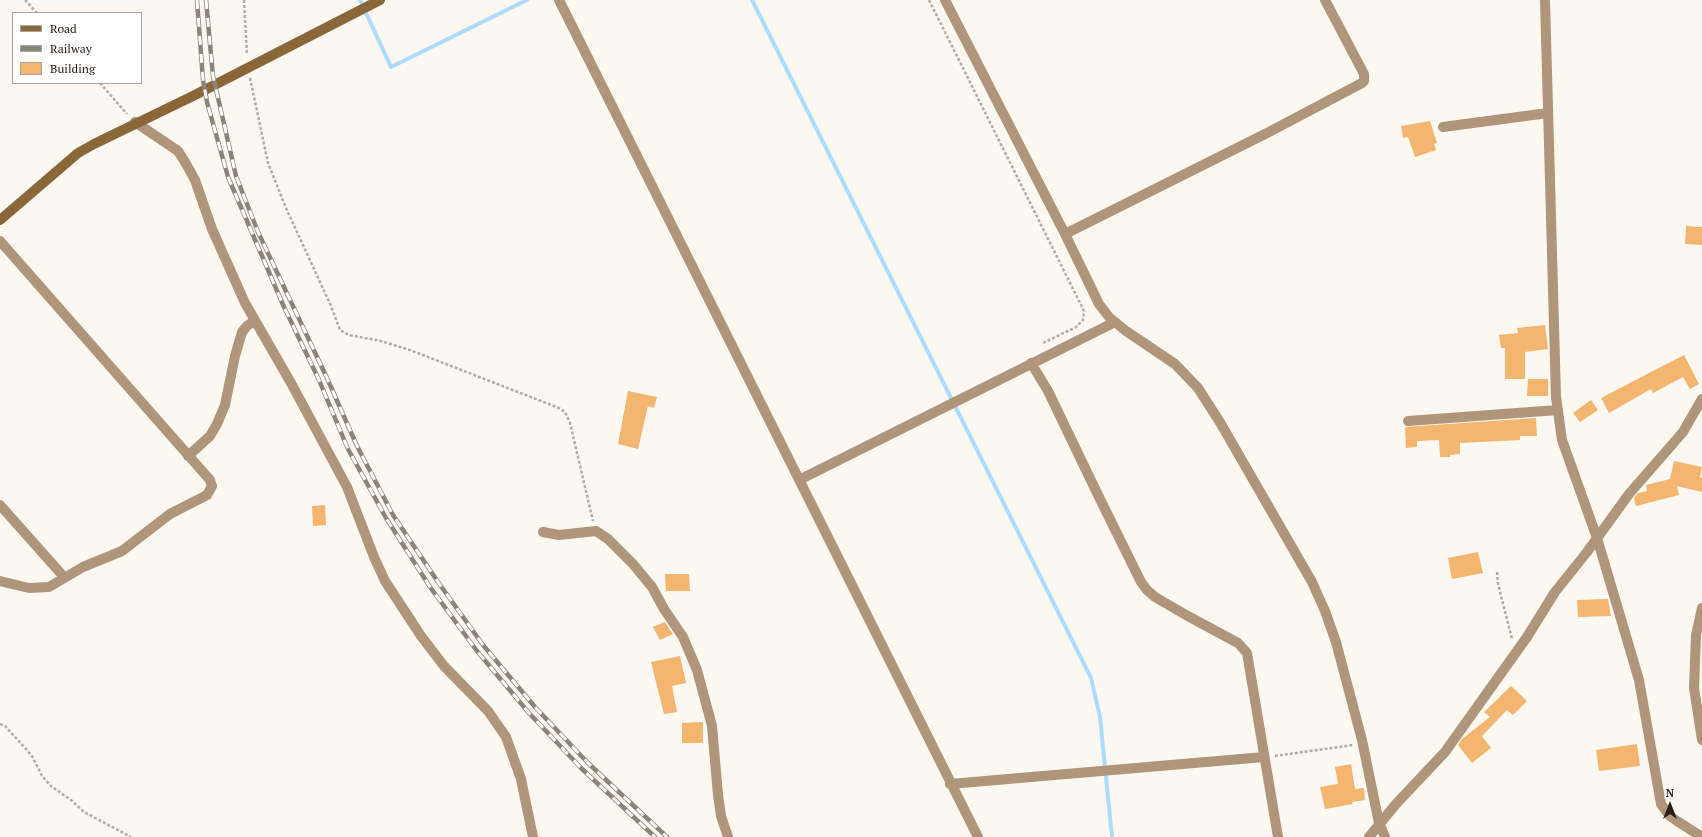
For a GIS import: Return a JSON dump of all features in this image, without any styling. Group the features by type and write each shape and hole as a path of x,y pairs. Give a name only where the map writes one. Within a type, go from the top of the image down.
{"street":[{"path":"0,220 78,153 135,122 193,96 380,0"},
{"path":"559,0 950,784 978,837"},
{"path":"945,0 1065,234 1091,291 1099,304 1115,322 1175,364 1198,388 1221,424 1302,564 1322,605 1336,642 1363,744 1380,825 1385,837"},
{"path":"1065,234 1269,132 1362,83 1364,81 1364,74 1325,0"},
{"path":"1545,0 1558,410 1562,440 1597,538 1639,680 1662,804 1670,816 1702,837"},
{"path":"1443,128 1548,113"},
{"path":"135,122 178,151 195,180 212,229 254,321 291,383 347,487 372,553 385,581 420,636 444,666 488,711 506,737 521,779 533,837"},
{"path":"0,241 210,480 212,486 210,494 170,514 122,551 83,567 49,587 43,589 29,588 0,581"},
{"path":"188,456 210,436 217,424 225,405 235,356 242,332 254,321"},
{"path":"799,480 1115,322"},
{"path":"1032,363 1048,391 1098,495 1145,586 1154,597 1238,643 1247,653 1278,837"},
{"path":"1369,837 1396,804 1445,752 1518,650 1555,592 1629,494 1683,432 1702,399"},
{"path":"1408,421 1558,410"},
{"path":"0,505 64,577"},
{"path":"543,532 559,535 596,531 608,539 622,552 652,587 691,652 712,726 721,816 728,837"},
{"path":"1702,608 1696,635 1694,688 1702,740"},
{"path":"950,784 1264,757"}],"path":[{"path":"25,0 36,12"},
{"path":"244,0 249,68 263,145 268,163 286,208 331,306 340,330 342,333 381,341 410,350 559,408 565,412 570,423 588,506 596,531"},
{"path":"929,0 1054,248 1084,311 1084,316 1079,324 1042,344"},
{"path":"101,84 135,122"},
{"path":"1497,572 1498,584 1514,645 1518,650"},
{"path":"0,724 5,726 32,756 42,776 51,786 71,800 84,812 131,837"},
{"path":"1264,757 1363,744"}],"building":[{"path":"1430,121 1437,143 1434,144 1436,150 1415,157 1408,137 1403,138 1401,126"},
{"path":"1686,226 1702,227 1702,245 1685,244"},
{"path":"1545,325 1548,349 1525,352 1525,379 1505,379 1505,348 1501,348 1499,335 1518,333 1517,328"},
{"path":"1684,355 1699,384 1690,389 1683,377 1653,393 1651,389 1609,413 1601,398"},
{"path":"1528,379 1548,379 1548,396 1527,396"},
{"path":"628,391 657,397 654,408 648,406 638,449 618,444"},
{"path":"1591,400 1598,410 1580,422 1573,413"},
{"path":"1536,418 1537,436 1520,436 1520,440 1460,443 1460,454 1450,455 1450,457 1440,457 1439,440 1417,441 1417,447 1406,448 1405,427"},
{"path":"1674,461 1702,467 1700,477 1702,478 1702,492 1677,486 1679,495 1636,506 1634,498 1638,493 1647,491 1646,485 1670,479"},
{"path":"325,505 326,525 313,526 312,506"},
{"path":"1478,552 1483,573 1452,579 1448,558"},
{"path":"665,574 689,574 690,591 666,591"},
{"path":"1608,599 1611,616 1578,617 1577,600"},
{"path":"665,622 673,634 660,640 653,627"},
{"path":"680,656 686,683 672,686 677,712 664,714 651,662"},
{"path":"1511,686 1527,701 1513,715 1507,710 1482,736 1491,748 1472,763 1458,745 1462,739 1490,717 1484,712"},
{"path":"703,722 703,743 682,743 682,723"},
{"path":"1637,744 1640,766 1599,771 1596,750"},
{"path":"1351,764 1355,789 1364,788 1365,800 1352,802 1353,804 1325,809 1320,787 1338,784 1335,767"}],"waterway":[{"path":"360,0 391,67 527,0"},
{"path":"752,0 1091,678 1100,717 1112,837"}],"railway":[{"path":"197,0 203,80 207,102 228,177 284,307 319,380 348,449 386,518 430,587 477,651 529,713 582,769 655,837"},
{"path":"206,0 213,76 236,176 258,232 327,378 357,446 393,515 483,645 535,707 588,763 667,837"}]}
